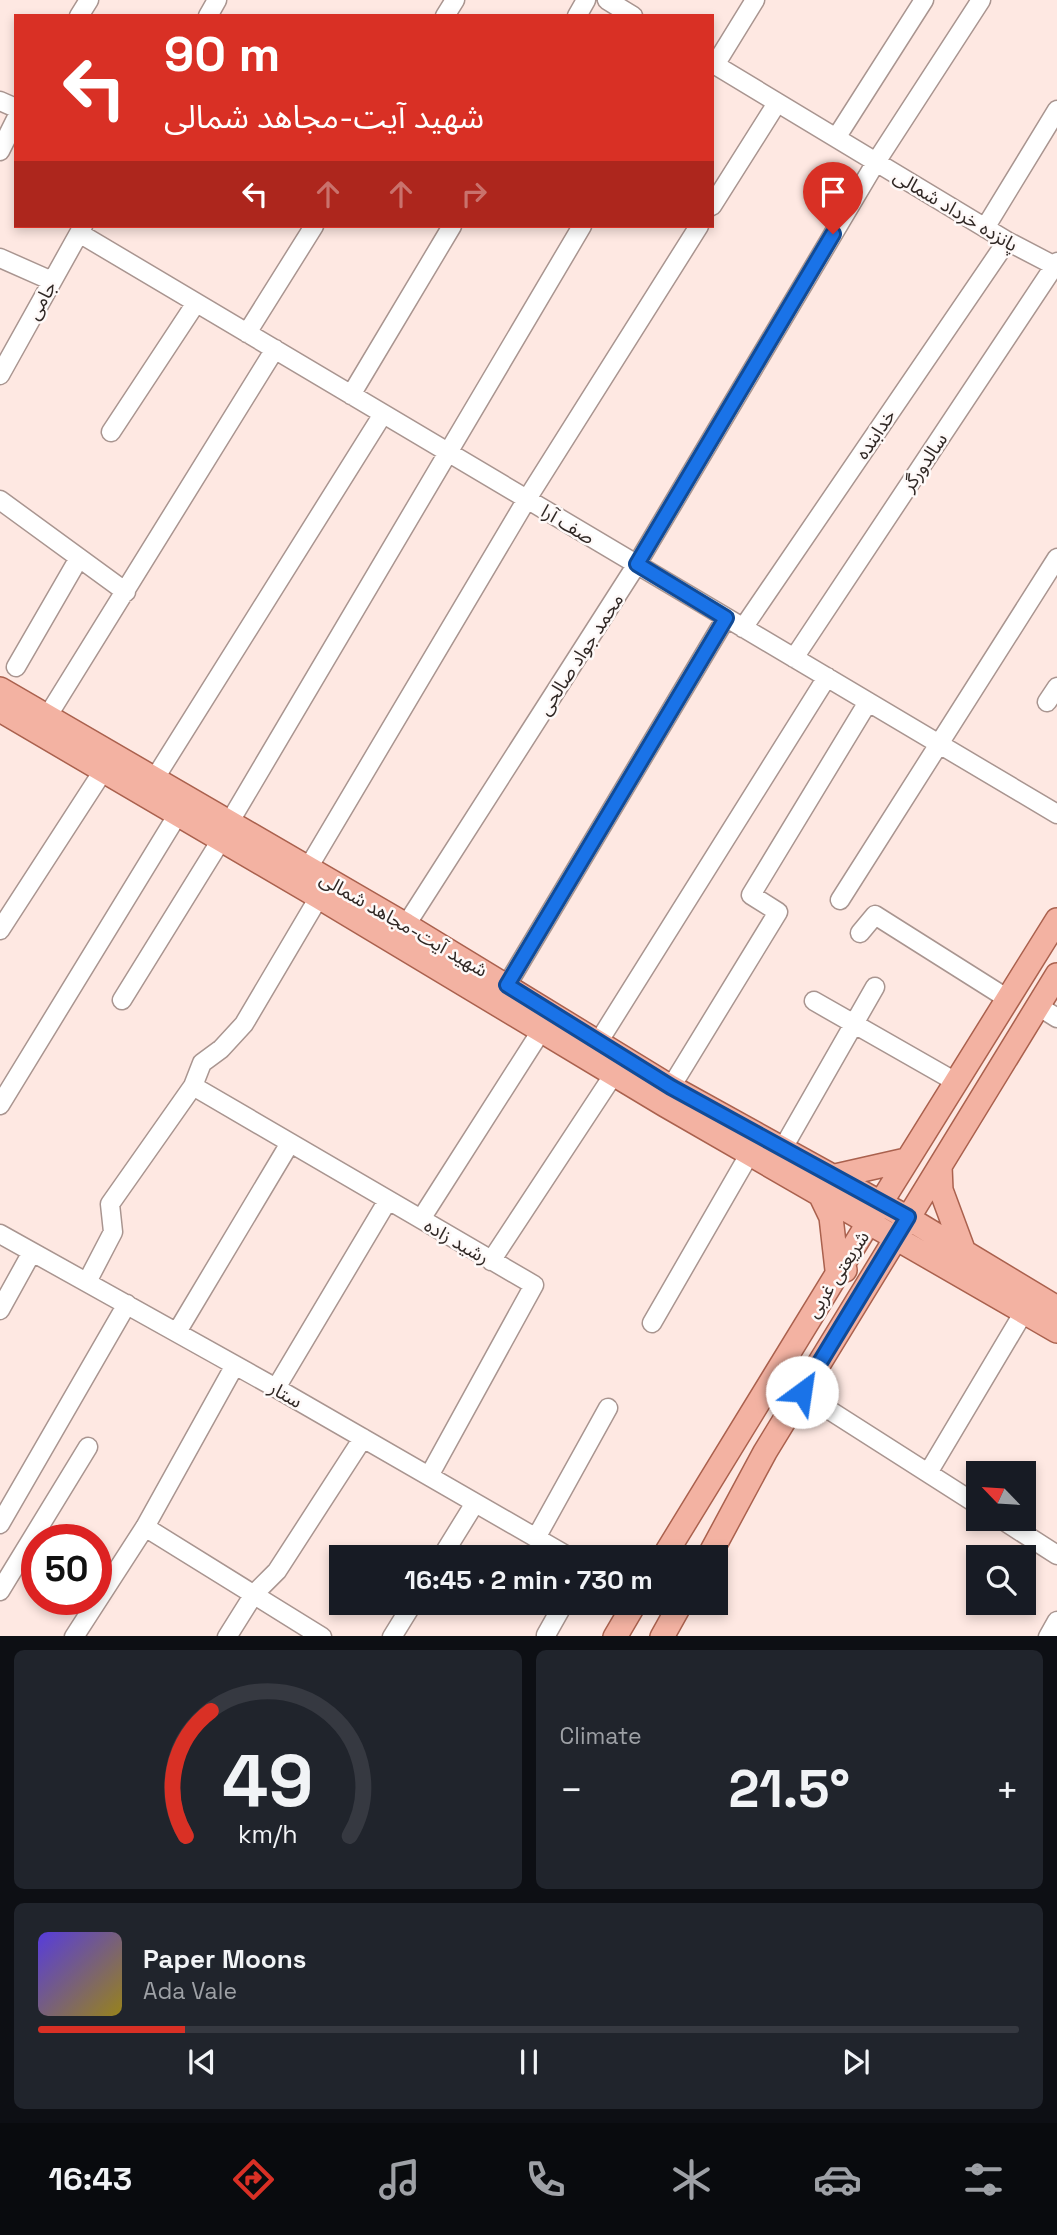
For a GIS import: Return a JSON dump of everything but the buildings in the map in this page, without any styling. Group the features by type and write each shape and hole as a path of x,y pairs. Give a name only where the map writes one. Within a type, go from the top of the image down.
{"main road":[{"name":"شهید آیت-مجاهد شمالی","path":"1,696 47,717 155,778 319,897 541,1031 750,1153 803,1172 902,1227"},
{"name":"شهید آیت-مجاهد شمالی","path":"1,696 103,771 178,814 225,831 308,868 507,985 671,1087 783,1148 803,1172"},
{"name":"شریعتی غربی","path":"671,1545 837,1270 1057,920"},
{"name":"شریعتی غربی","path":"715,1545 765,1452 902,1227 940,1166 1047,1012 1057,975"},
{"path":"866,1286 859,1276 849,1270 837,1270 825,1185 906,1160"},
{"path":"940,1166 941,1190 964,1252"},
{"path":"902,1227 964,1252 1057,1308"},
{"path":"902,1227 1057,1331"},
{"path":"615,1636 628,1615"},
{"path":"664,1635 675,1615"}],"street":[{"path":"607,0 630,14"},
{"path":"714,64 755,0"},
{"path":"836,138 924,0"},
{"name":"محمد جواد صالحی","path":"407,925 637,564 876,162 981,0"},
{"name":"پانزده خرداد شمالی","path":"714,64 1007,241 1056,265"},
{"path":"714,202 777,103"},
{"path":"985,228 1057,110"},
{"path":"0,151 14,124"},
{"path":"247,333 313,228"},
{"path":"351,395 451,228"},
{"path":"122,1000 225,831 581,228"},
{"path":"308,868 527,499 698,228"},
{"name":"صف آرا","path":"81,230 196,303 1057,814"},
{"name":"جامی","path":"0,375 81,230"},
{"name":"خدابنده","path":"743,628 1007,241"},
{"path":"0,258 52,281"},
{"name":"سالدورگر","path":"794,657 1056,265"},
{"path":"111,432 196,303"},
{"path":"47,717 275,349"},
{"path":"155,778 383,414"},
{"path":"0,500 125,592"},
{"path":"16,667 79,558"},
{"path":"840,900 1057,558"},
{"path":"507,985 726,618"},
{"path":"599,1041 827,677"},
{"path":"671,1087 778,912 751,895 868,702"},
{"path":"0,930 103,771"},
{"path":"0,1105 178,814"},
{"path":"87,1282 113,1232 110,1204 193,1086 202,1063 221,1049 244,1024 319,897"},
{"path":"860,933 875,915 1008,999"},
{"path":"783,1148 875,987"},
{"path":"814,1000 956,1082"},
{"path":"421,1219 541,1031"},
{"path":"491,1261 614,1074"},
{"name":"رشید زاده","path":"193,1086 534,1286 429,1476"},
{"path":"177,1332 290,1143"},
{"path":"652,1323 750,1153"},
{"path":"276,1388 388,1200"},
{"name":"ستار","path":"0,1234 276,1388 548,1545"},
{"path":"0,1310 32,1252"},
{"path":"0,1524 127,1304"},
{"path":"929,1473 1025,1310"},
{"path":"74,1636 145,1527 235,1365"},
{"path":"802,1392 966,1497"},
{"path":"536,1538 608,1408"},
{"path":"227,1636 254,1594 277,1571 363,1438"},
{"path":"0,1591 88,1447"},
{"path":"449,1545 475,1503"},
{"path":"145,1527 322,1636"},
{"path":"1020,1531 1057,1555"},
{"path":"392,1636 405,1615"},
{"path":"546,1635 557,1615"},
{"path":"1048,1636 1057,1621"}],"route":[{"path":"802,1392 908,1217 671,1087 507,985 726,618 637,564 833,234"}]}
